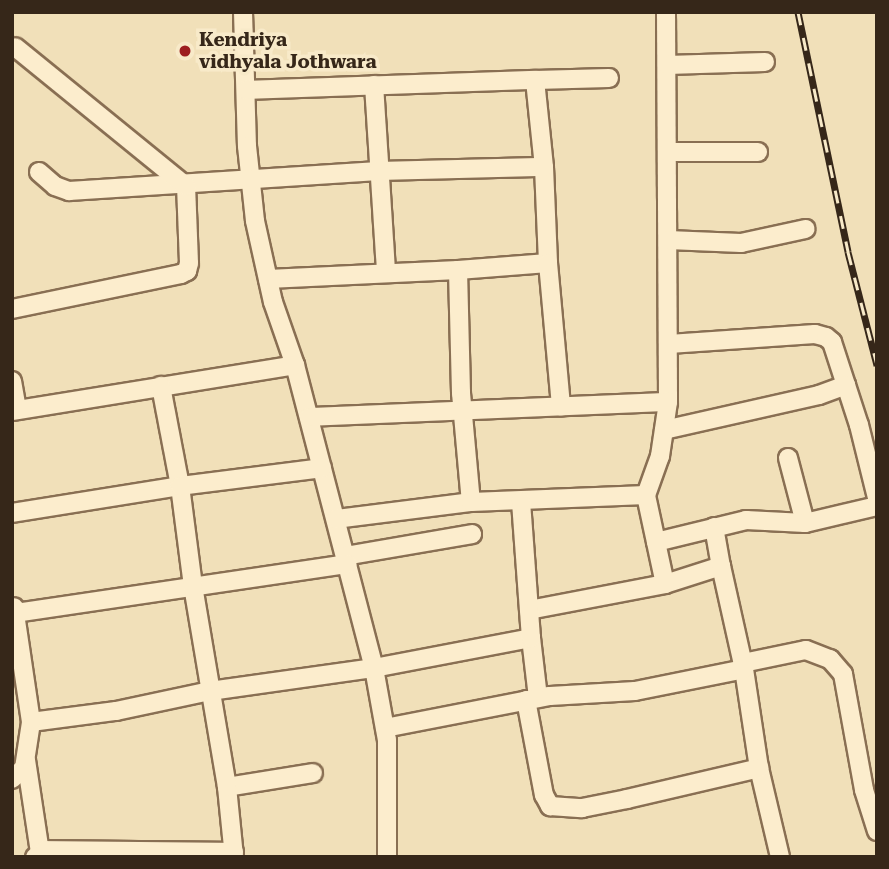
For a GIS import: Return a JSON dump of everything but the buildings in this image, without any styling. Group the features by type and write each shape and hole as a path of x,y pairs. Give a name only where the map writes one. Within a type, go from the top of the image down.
{"street":[{"path":"243,12 255,221 268,279 295,365 374,668 385,728 387,857"},
{"path":"665,584 646,495 660,456 668,402 666,12"},
{"path":"15,47 186,186"},
{"path":"667,65 765,62"},
{"path":"246,90 609,78"},
{"path":"534,80 544,167 548,263 561,406"},
{"path":"374,85 386,272"},
{"path":"668,152 758,152"},
{"path":"39,172 55,186 69,191 186,186 378,172 544,167"},
{"path":"12,309 187,271 186,186"},
{"path":"668,240 741,243 805,229"},
{"path":"268,279 548,263"},
{"path":"458,270 463,411 471,502"},
{"path":"669,344 815,334 832,342 877,498"},
{"path":"12,381 14,410 295,365"},
{"path":"664,430 806,398 846,385"},
{"path":"26,758 37,855 45,850 234,855 228,787 193,586 180,485 161,387"},
{"path":"309,417 668,402"},
{"path":"788,458 805,523"},
{"path":"12,513 180,485 322,468"},
{"path":"336,519 471,502 646,495"},
{"path":"521,501 531,638 532,699 544,795 550,806 563,809 604,804 759,768"},
{"path":"656,542 746,520 805,523 877,506"},
{"path":"714,527 744,666 759,768 780,857"},
{"path":"12,779 24,768 31,723 14,605 193,586 346,560 472,534"},
{"path":"529,610 665,584 721,566"},
{"path":"31,723 116,711 210,691 374,668 531,638"},
{"path":"385,728 532,699 635,691 806,650 830,659 843,674 864,790 877,831"},
{"path":"228,787 313,773"}],"railway":[{"path":"798,12 848,252 877,365"}],"place":[{"name":"Kendriya vidhyala Jothwara","path":"185,51"}]}
